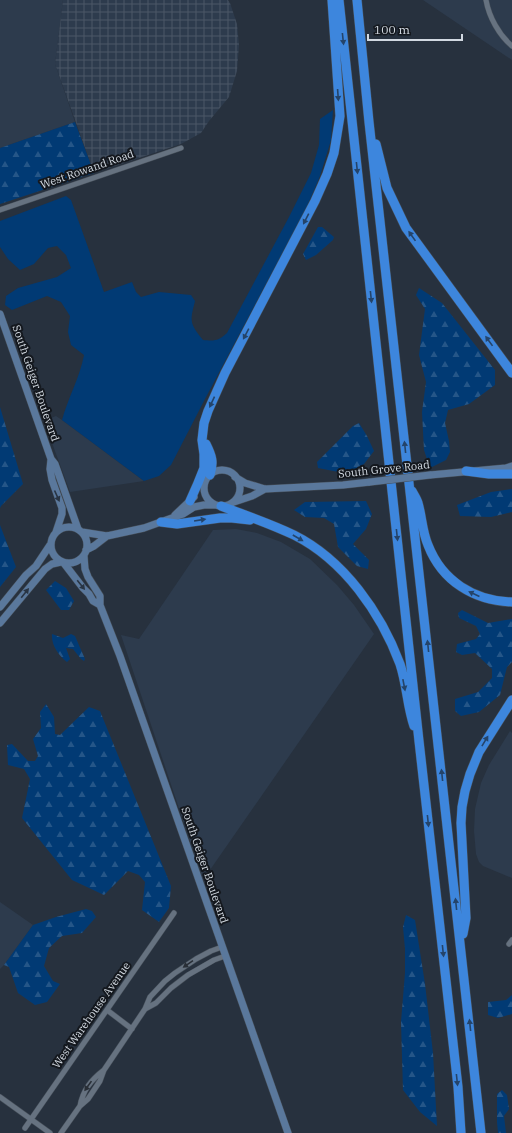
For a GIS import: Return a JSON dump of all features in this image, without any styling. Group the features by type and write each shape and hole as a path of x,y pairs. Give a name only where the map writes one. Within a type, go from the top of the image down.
{"highway":[{"path":"190,501 204,468 202,440 204,423 208,411 229,366 315,201 327,174 334,153 340,116 332,0"},
{"path":"339,0 458,1087 461,1133"},
{"path":"357,0 369,122 481,1133"},
{"path":"369,122 387,188 406,228 512,373"},
{"path":"203,431 206,444 213,460 210,475"},
{"path":"466,471 489,474 510,469"},
{"path":"410,486 418,502 428,545 442,570 452,580 478,596 501,602 512,602"},
{"path":"218,506 263,522 295,536 324,555 342,571 371,606 382,624 400,665 410,715 419,741"},
{"path":"161,522 177,524 208,519 232,518 263,522"},
{"path":"461,943 466,918 461,823 462,808 470,774 479,752 512,700"}],"street":[{"path":"486,0 495,25 504,39 512,46"},
{"name":"West Rowand Road","path":"0,210 181,148"},
{"name":"South Geiger Boulevard","path":"0,314 51,459 55,464 80,531"},
{"name":"South Geiger Boulevard","path":"51,459 50,468 52,480 62,508 62,514 56,532"},
{"path":"80,531 107,536 144,528 183,514 194,507 204,505 227,506 236,499 239,493 240,487 235,476 231,473 220,471 214,472 190,501 171,518"},
{"name":"South Grove Road","path":"235,476 245,483 265,489 343,485 466,471"},
{"path":"204,485 206,497 210,502 218,506"},
{"name":"South Grove Road","path":"232,503 252,496 265,489"},
{"path":"62,562 54,556 50,545 51,539 56,532 65,526 71,526 80,531 86,537 87,544 85,553"},
{"path":"0,623 45,568 52,564 62,562 68,563 79,560 85,553 107,536"},
{"path":"0,607 26,575 36,566 50,545"},
{"name":"South Geiger Boulevard","path":"85,553 85,568 88,577 100,596 100,605 120,656 288,1133"},
{"name":"South Geiger Boulevard","path":"62,562 89,594 93,601 100,605"},
{"name":"West Warehouse Avenue","path":"25,1128 174,913"},
{"path":"61,1133 80,1106 88,1099 100,1081 104,1070 145,1009 150,997 175,973 196,959 222,947"},
{"path":"145,1009 156,1003 170,988 188,975 214,960 226,956"},
{"path":"107,1010 132,1029"},
{"path":"0,1098 50,1133"}],"shaded area":[{"path":"0,0 63,0 55,64 75,122 0,148"},
{"path":"63,0 228,0 237,24 239,45 237,71 229,97 201,133 181,144 94,173 55,64"},
{"path":"423,0 512,0 512,60"},
{"path":"56,416 144,481 70,492 44,421"},
{"path":"236,529 257,533 281,542 310,559 337,585 354,605 374,634 203,880 121,635 139,639 213,530"},
{"path":"510,731 512,733 512,878 483,866 479,862 476,854 474,831 475,809 481,783 489,765"},
{"path":"0,902 33,925 0,969"}],"green space":[{"path":"333,110 331,140 320,176 307,207 171,465 159,476 144,481 62,420 80,371 84,355 71,345 68,332 70,316 61,302 47,296 12,310 5,305 6,296 18,288 57,277 71,268 66,255 57,246 48,248 34,264 20,270 8,259 0,247 0,221 66,196 71,200 104,292 132,282 136,292 141,297 159,292 191,295 195,301 192,313 192,322 195,330 203,340 216,340 227,333 289,217 311,173 319,145 320,119"},
{"path":"75,122 94,173 0,204 0,148"},
{"path":"318,227 322,227 334,237 333,240 316,255 306,260 303,254"},
{"path":"419,288 442,303 495,370 495,385 469,404 448,410 445,423 450,452 446,460 430,468 424,450 422,412 426,382 419,355 425,309 416,295"},
{"path":"0,407 23,484 0,508"},
{"path":"359,423 374,451 364,464 349,474 318,468 317,462 353,426"},
{"path":"512,489 512,512 491,517 460,516 457,505 491,492"},
{"path":"366,501 372,514 366,529 353,544 369,560 368,569 357,566 338,547 334,524 324,518 305,517 294,510 305,502"},
{"path":"0,525 16,567 0,587"},
{"path":"55,581 66,588 74,601 69,610 61,610 46,590"},
{"path":"462,610 488,623 512,619 512,662 507,667 500,695 479,712 461,716 455,711 455,699 478,692 492,678 492,669 475,653 462,655 456,652 457,644 476,639 480,634 476,626 459,618 458,613"},
{"path":"52,634 63,638 71,634 75,636 85,659 84,661 73,649 66,648 70,659 67,662 64,660 54,646"},
{"path":"46,704 54,717 55,734 60,735 89,707 100,711 171,886 169,908 159,922 142,910 145,882 139,875 128,871 104,895 72,880 22,818 30,779 24,769 8,765 7,745 12,744 28,761 35,761 38,756 33,739 41,728 40,712"},
{"path":"86,909 92,911 96,917 82,933 62,936 49,948 44,966 53,981 60,984 47,1002 35,1005 18,993 9,967 4,965 33,925"},
{"path":"406,915 415,920 425,984 433,1053 437,1126 420,1112 403,1090 401,1022 405,973 403,927"},
{"path":"512,995 512,1014 498,1018 488,1015 488,1002 506,1000"},
{"path":"502,1090 507,1095 509,1109 504,1116 506,1133 498,1133 497,1094"}]}
